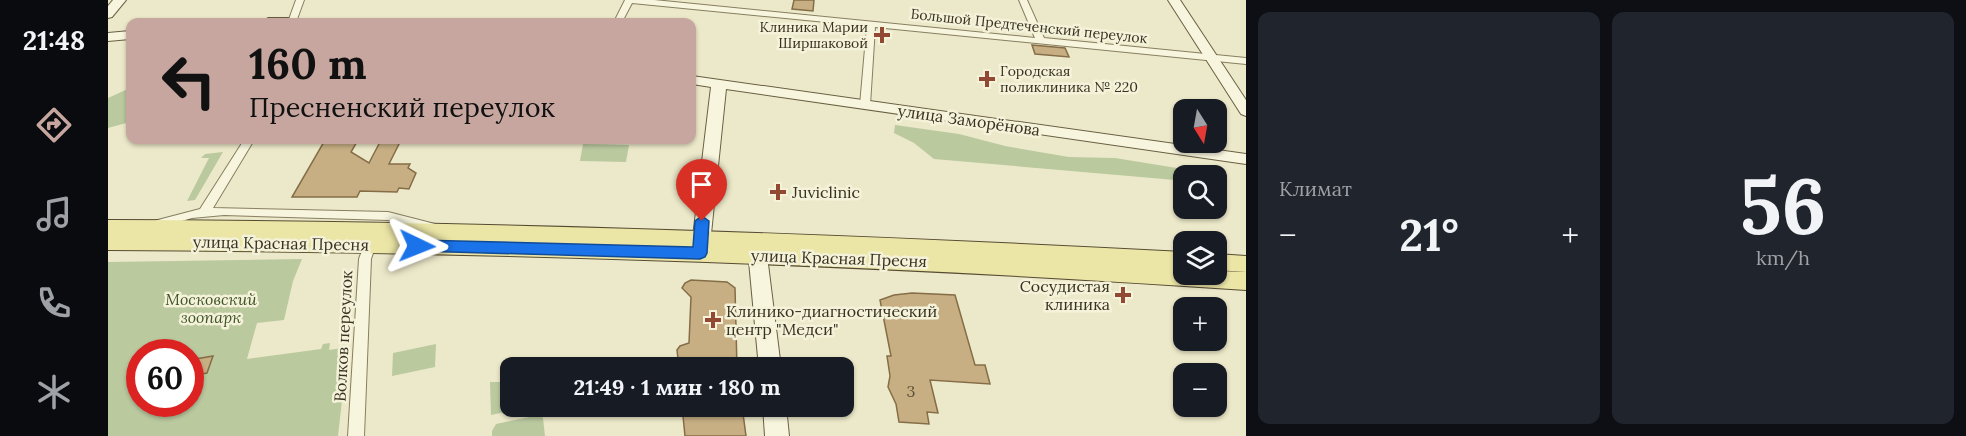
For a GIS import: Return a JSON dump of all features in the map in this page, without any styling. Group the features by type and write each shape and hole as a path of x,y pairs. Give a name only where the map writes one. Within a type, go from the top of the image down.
{"main road":[{"name":"улица Красная Пресня","path":"108,227 444,230 756,247 939,262 1246,281"},
{"name":"улица Красная Пресня","path":"108,242 701,245"},
{"name":"улица Красная Пресня","path":"756,247 915,244 1173,259"},
{"path":"1227,263 1246,264"}],"street":[{"path":"108,14 120,0"},
{"path":"293,18 300,0"},
{"path":"620,18 630,0"},
{"name":"Большой Предтеченский переулок","path":"630,0 1246,61"},
{"path":"1023,0 1041,40"},
{"path":"1174,0 1246,111"},
{"path":"865,105 871,24"},
{"path":"108,37 126,35"},
{"name":"улица Заморёнова","path":"696,81 1246,159"},
{"path":"701,245 719,84"},
{"path":"204,212 246,144"},
{"path":"145,227 204,212 388,216 444,230"},
{"path":"373,244 392,234 411,230"},
{"name":"Волков переулок","path":"356,436 365,260 373,244"},
{"path":"756,247 769,357"},
{"path":"775,417 777,436"}],"green space":[{"path":"126,90 126,123 108,128 108,98"},
{"path":"895,125 959,134 1005,146 1069,157 1115,158 1173,167 1173,180 934,159 914,143 894,133"},
{"path":"583,144 629,145 626,162 580,161"},
{"path":"223,152 195,200 187,201 209,158 201,158 205,154"},
{"name":"Московский зоопарк","path":"302,259 293,281 284,320 257,323 247,359 321,349 323,344 330,343 329,350 348,347 338,436 108,436 108,262"},
{"path":"436,344 435,367 392,376 393,353"},
{"path":"490,382 500,382 500,413 491,415"},
{"path":"529,417 542,417 545,436 492,436 496,424"}],"building":[{"path":"794,0 814,0 813,11 792,9"},
{"path":"1032,45 1065,48 1069,57 1035,54"},
{"path":"323,144 356,144 351,152 369,163 379,144 399,144 389,164 410,164 408,168 416,173 409,189 399,188 397,192 360,191 357,197 292,197"},
{"name":"Клинико-диагностический центр \"Медси\"","path":"691,280 727,282 735,288 737,357 678,357 677,350 680,346 689,343 691,297 682,288"},
{"path":"912,293 955,295 975,365 985,365 990,384 930,380 938,413 927,412 929,424 899,422 896,404 888,387 890,376 887,356 891,356 880,300 894,295"},
{"path":"213,356 207,373 204,374 204,358"},
{"path":"683,417 743,417 746,436 685,436"}],"place":[{"name":"Клиника Марии Ширшаковой","path":"882,35"},
{"name":"Городская поликлиника № 220","path":"987,79"},
{"name":"Juviclinic","path":"778,192"},
{"name":"Сосудистая клиника","path":"1123,295"},
{"name":"Клинико-диагностический центр \"Медси\"","path":"713,320"}],"route":[{"path":"417,246 700,253 702,221"}]}
